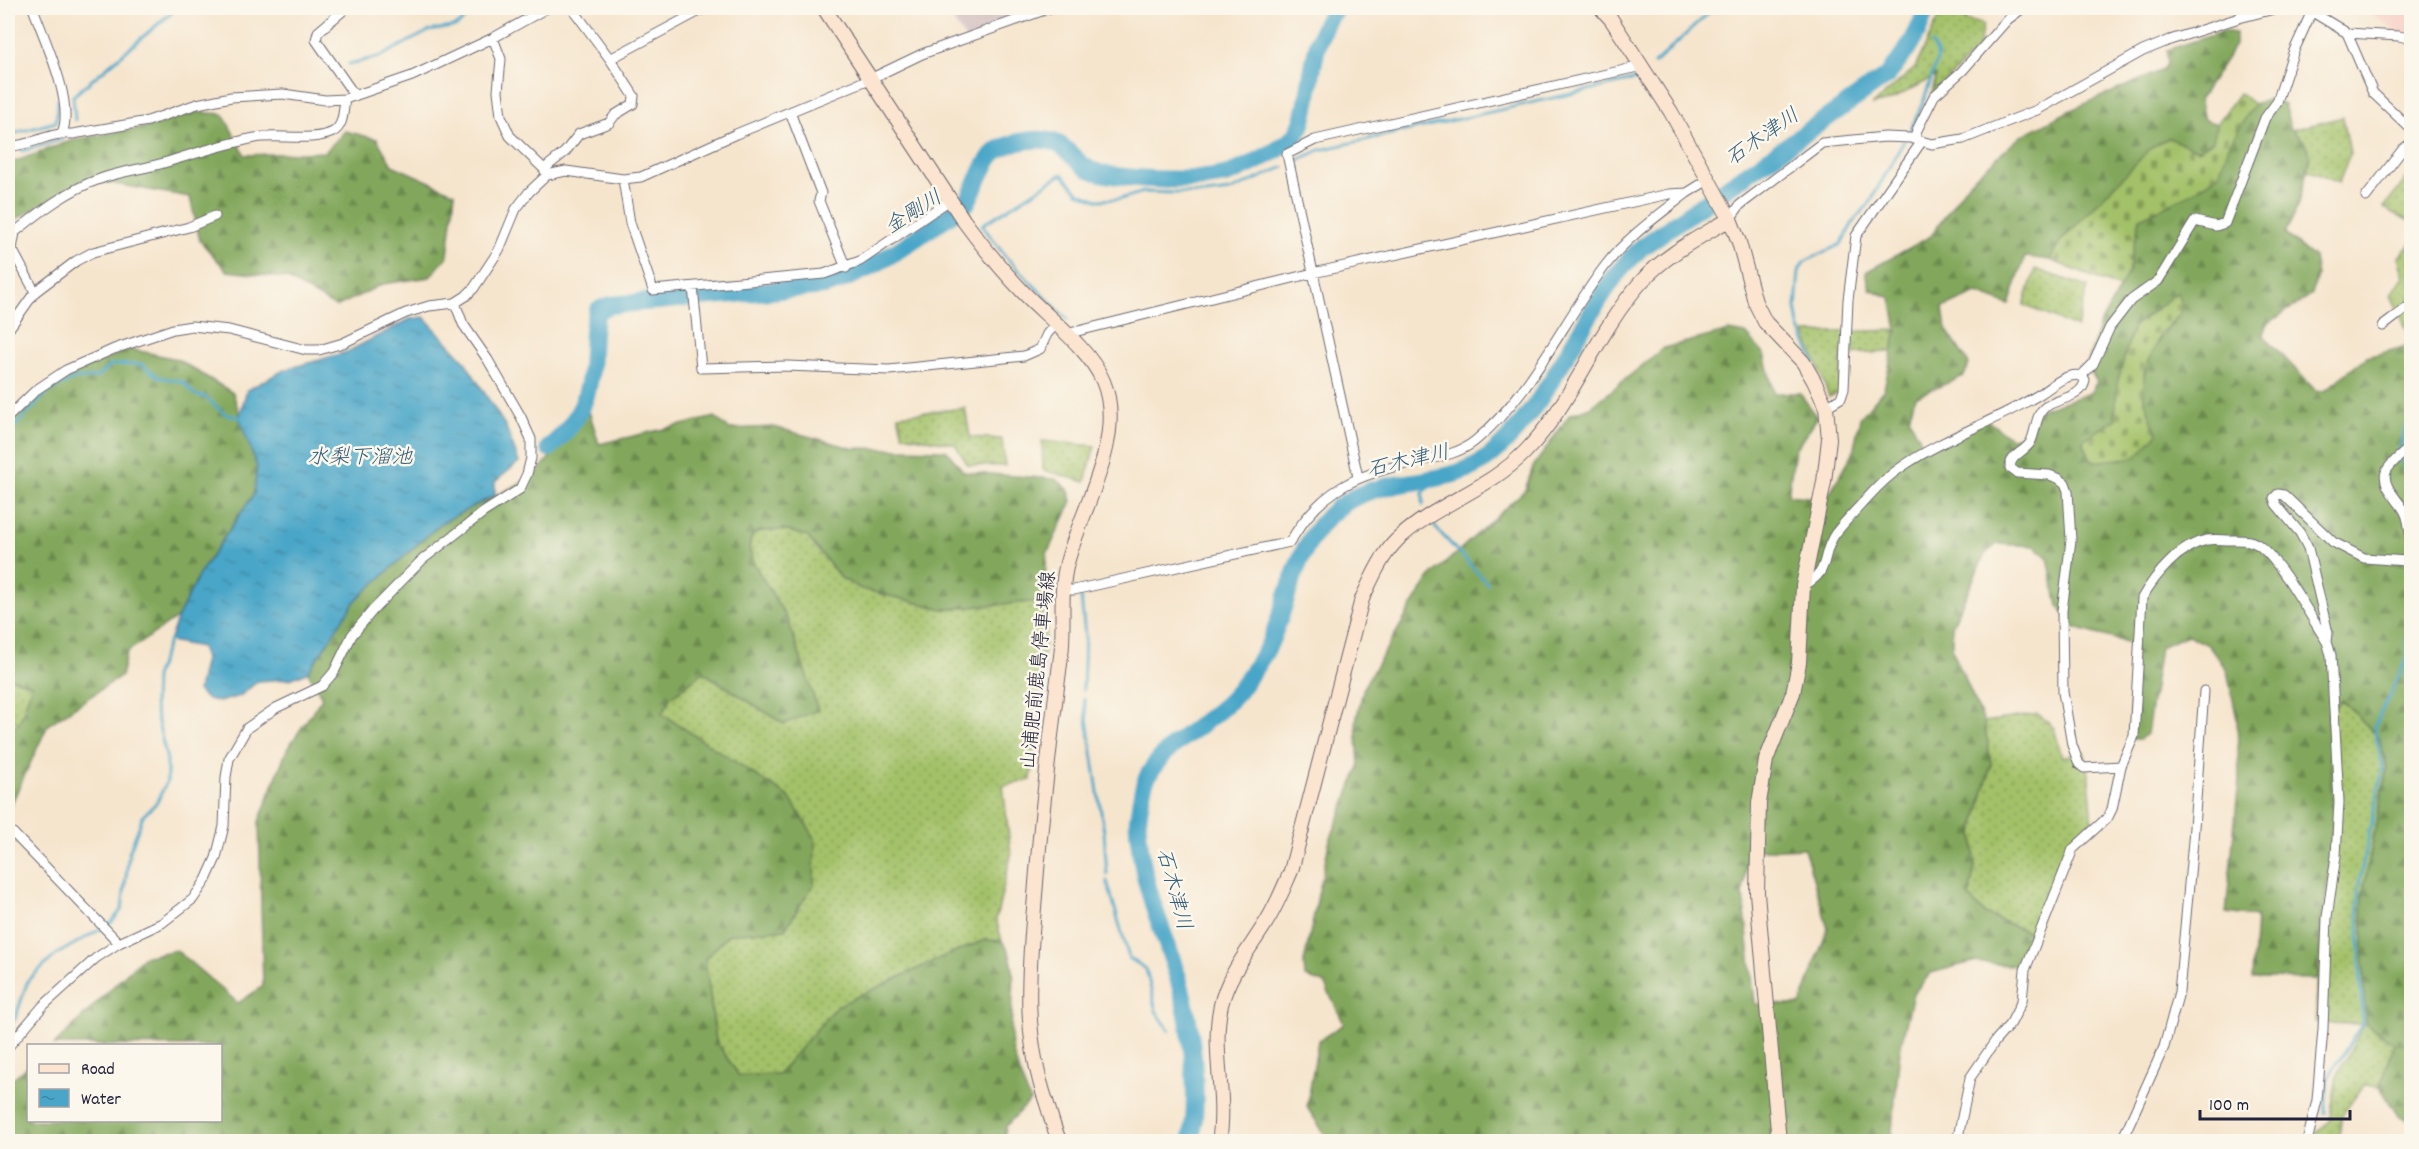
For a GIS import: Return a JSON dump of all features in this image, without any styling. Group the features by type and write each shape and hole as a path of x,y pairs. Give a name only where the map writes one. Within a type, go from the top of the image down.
{"street":[{"path":"33,8 64,97 66,123 62,133"},
{"path":"346,8 318,32 316,40 355,96"},
{"path":"8,154 12,146 62,133 73,134 148,121 197,104 231,97 283,94 325,100 345,99 412,76 493,38 547,8"},
{"path":"8,417 36,390 66,370 114,349 173,329 192,326 230,330 306,350 319,350 343,343 406,313 429,306 454,303 474,288 499,249 516,209 579,134 609,123 615,115 633,104 634,96 572,8"},
{"path":"610,59 705,8"},
{"path":"623,179 630,223 653,290 824,274 846,268 860,261 950,200 824,8"},
{"path":"493,38 501,60 498,91 501,116 510,136 545,172 581,172 623,179 642,177 872,78 922,54 1050,8"},
{"path":"1601,8 1642,66 1730,219 1755,303 1765,322 1803,362 1815,381 1826,407 1829,439 1824,482 1803,586 1797,673 1793,693 1766,760 1759,803 1757,893 1779,1142"},
{"path":"1826,407 1841,398 1844,388 1848,300 1856,236 1934,96 1962,71 2007,20 2023,8"},
{"path":"2239,18 2246,8"},
{"path":"1219,1142 1222,1109 1217,1037 1221,1005 1228,984 1277,903 1291,871 1362,599 1382,558 1397,540 1421,521 1502,473 1526,451 1553,417 1625,302 1641,282 1660,263 1730,219 1740,205 1821,143 1912,139 1932,144 1963,139 2037,110 2143,51 2239,18 2278,8"},
{"path":"2081,375 2093,364 2110,327 2131,300 2158,281 2195,221 2216,226 2225,223 2265,118 2277,102 2309,9 2347,33 2412,39"},
{"path":"2347,33 2373,93 2412,130"},
{"path":"1358,477 1287,154 1315,140 1642,66"},
{"path":"35,292 12,249 15,232 38,214 79,188 100,179 165,163 222,144 265,137 320,136 333,132 342,121 345,99"},
{"path":"790,112 821,193 819,201 846,268"},
{"path":"2366,197 2403,149 2412,142"},
{"path":"1063,590 1074,590 1290,542 1302,521 1317,503 1358,477 1446,456 1472,443 1503,416 1606,265 1632,236 1687,193 1709,181"},
{"path":"1066,334 1313,273 1669,194 1687,193"},
{"name":"山浦肥前鹿島停車場線","path":"950,200 1002,271 1083,351 1104,382 1110,412 1104,459 1067,563 1063,590 1063,639 1044,792 1029,978 1031,1049 1039,1082 1060,1142"},
{"path":"8,330 35,292 76,261 93,252 189,227 215,216"},
{"path":"693,287 701,368 787,366 889,370 1024,356 1040,349 1047,334 1055,325"},
{"path":"8,1047 43,1006 96,958 119,943 162,923 193,899 206,880 216,858 224,826 225,777 229,759 248,728 276,708 322,686 334,672 352,635 422,560 483,512 520,489 531,458 531,439 488,360 463,324 454,303"},
{"path":"2383,326 2412,304"},
{"path":"1803,586 1815,580 1823,569 1835,534 1871,494 1901,467 1948,440 2022,405 2067,377 2075,374 2081,375 2085,380 2085,385 2079,393 2047,406 2041,411 2034,435 2028,446 2013,457 2010,468 2018,473 2049,475 2058,478 2065,483 2068,491 2071,540 2062,611 2062,692 2072,745 2079,764 2084,768 2121,766"},
{"path":"2327,642 2328,633 2308,548 2300,533 2276,504 2274,498 2278,494 2284,495 2333,542 2364,558 2374,561 2406,561 2410,559 2411,553 2407,514 2388,486 2385,475 2388,468 2412,445"},
{"path":"1957,1142 1970,1078 1996,1040 2011,1023 2022,1000 2025,970 2073,849 2108,816 2112,809 2121,766 2134,736 2142,598 2150,584 2172,561 2192,546 2207,540 2242,540 2260,545 2274,561 2327,642 2331,655 2339,802 2336,856 2327,917 2323,1029 2317,1100 2307,1142"},
{"path":"2121,1142 2164,1047 2179,992 2204,691"},
{"path":"8,830 13,832 119,943"}],"shaded area":[{"path":"944,8 1056,8 967,41"},
{"path":"2362,8 2411,8 2411,36 2394,34 2390,26"}],"green space":[{"path":"1943,8 1967,8 1966,20 1983,24 1979,47 1931,97 1936,76 1889,101 1872,105 1915,68"},
{"path":"2224,31 2235,33 2235,45 2199,100 2204,120 2238,130 2254,104 2271,99 2284,105 2291,129 2305,142 2310,157 2299,204 2285,234 2314,258 2317,276 2312,294 2266,325 2263,335 2315,390 2324,391 2367,357 2411,345 2411,417 2401,453 2412,488 2411,1121 2398,1116 2380,1087 2395,1044 2365,1023 2362,898 2387,768 2379,738 2342,700 2328,713 2334,843 2321,919 2318,979 2252,978 2256,917 2226,913 2239,779 2237,719 2227,671 2208,645 2188,635 2160,647 2147,734 2140,739 2129,739 2133,644 2075,628 2058,606 2048,558 2035,546 1997,544 1985,554 1952,626 1952,649 1984,722 1991,764 1973,832 1975,865 1969,897 1985,914 2033,934 2020,966 1972,962 1931,973 1913,994 1900,1050 1891,1141 1329,1141 1307,1107 1318,1041 1344,1024 1324,983 1305,977 1304,962 1329,843 1359,767 1356,721 1364,686 1429,578 1525,490 1533,467 1570,414 1591,407 1664,348 1729,331 1746,334 1764,354 1774,393 1800,393 1817,418 1795,450 1788,495 1826,499 1853,453 1860,418 1884,389 1897,330 1891,298 1870,289 1866,272 1931,236 1968,183 2021,136 2071,110 2163,70 2167,64 2167,50","holes":["2168,138 2199,150 2213,141 2192,193 2140,218 2128,272 2099,326 2087,365 2097,382 2090,393 2038,410 2030,435 2011,438 1984,418 1924,447 1909,418 1915,397 1964,376 1969,364 1946,329 1943,308 1977,293 2009,305 2025,257 2050,260 2060,242 2152,147","2178,292 2180,314 2152,352 2143,386 2148,412 2157,434 2092,462 2083,441 2115,420 2117,384 2133,327","1804,848 1828,928 1800,1005 1755,1004 1743,893 1748,851"]},
{"path":"2239,93 2254,104 2230,143 2219,174 2192,193 2140,218 2128,272 2120,288 2050,260 2060,242 2152,147 2168,138 2199,150 2213,141 2217,124"},
{"path":"196,112 223,114 245,155 325,152 345,131 377,139 392,165 455,193 448,256 430,277 383,284 336,307 286,278 227,271 200,241 190,197 86,179 8,224 8,164 73,140 154,126"},
{"path":"2343,117 2350,153 2339,183 2307,170 2310,157 2291,130"},
{"path":"2409,175 2411,176 2411,222 2384,208"},
{"path":"2411,243 2411,339 2391,295 2404,276 2398,258"},
{"path":"2035,269 2088,287 2077,328 2024,305"},
{"path":"2178,292 2182,305 2180,314 2161,333 2144,373 2144,399 2157,434 2136,457 2092,462 2083,440 2115,420 2117,384 2133,327"},
{"path":"1897,330 1892,352 1842,354 1841,392 1829,397 1805,333"},
{"path":"130,349 177,359 233,393 257,467 254,494 200,573 178,617 127,652 121,676 48,725 8,811 8,728 20,722 32,685 8,677 8,424 37,395 68,375"},
{"path":"965,408 970,437 1002,439 1005,466 968,465 955,444 903,435 898,415"},
{"path":"589,411 599,444 715,417 729,429 774,427 852,448 946,450 964,472 1056,479 1068,489 1072,501 1047,554 1043,601 943,609 861,589 841,578 807,536 785,530 760,531 752,535 749,548 754,564 788,620 818,710 784,724 703,672 670,698 662,714 789,797 815,838 814,884 785,929 729,934 705,959 716,1041 739,1076 778,1074 837,1006 985,940 1002,941 1009,951 1014,977 1012,1047 1017,1068 1030,1101 1006,1126 1004,1141 8,1141 8,1082 27,1067 27,1122 222,1122 222,1044 55,1044 143,957 176,950 238,1003 263,986 259,822 287,749 322,698 308,672 355,601 441,523 534,476"},
{"path":"1042,441 1095,446 1085,482 1043,470"},
{"path":"785,530 807,536 841,578 943,609 1043,601 1046,632 1031,780 1003,786 1011,855 996,919 1002,941 985,940 837,1006 778,1074 739,1076 716,1041 705,959 729,934 785,929 662,714 670,698 703,672 784,724 749,548 752,535 760,531"},
{"path":"8,677 32,685 20,722 8,720"},
{"path":"2342,700 2379,738 2387,768 2362,898 2395,1044 2380,1087 2364,1085 2342,1115 2338,1141 2314,1142 2316,1132 2329,1122 2337,1076 2364,1024 2315,1023 2321,919 2334,843 2328,713"},
{"path":"2038,714 2054,728 2062,757 2084,752 2088,765 2093,824 2072,839 2033,934 1985,914 1969,897 1975,865 1973,832 1991,764 1984,722"}],"water":[{"name":"水梨下溜池","path":"424,317 464,360 506,427 519,462 495,482 495,495 441,523 355,601 308,672 290,679 258,681 240,696 219,702 205,698 198,690 205,659 201,647 169,641 200,573 254,494 257,467 239,417 247,390 284,370 347,352 410,319"}],"waterway":[{"path":"75,120 73,96 177,8"},
{"path":"349,64 379,57 429,31 457,26 477,8"},
{"name":"金剛川","path":"549,448 569,427 582,406 589,381 594,325 598,310 611,305 825,286 844,279 881,261 966,204 993,154 1004,147 1020,142 1037,140 1053,142 1060,145 1087,168 1114,175 1147,179 1199,179 1234,172 1277,150 1298,132 1302,124 1313,65 1324,26 1337,8"},
{"path":"1654,64 1714,8"},
{"name":"石木津川","path":"1191,1142 1195,1103 1191,1037 1178,978 1146,880 1138,833 1143,789 1154,766 1165,753 1220,710 1243,685 1259,662 1276,629 1303,554 1312,536 1324,521 1339,507 1357,496 1398,484 1460,472 1479,463 1497,450 1532,410 1600,298 1632,257 1642,247 1887,76 1911,44 1926,8"},
{"path":"1917,33 1924,36"},
{"path":"1907,135 1925,96 1938,56 1932,44"},
{"path":"1294,162 1320,150 1638,79"},
{"path":"8,135 56,122 58,100"},
{"path":"22,151 62,139"},
{"path":"1814,363 1799,326 1796,307 1799,271 1804,262 1841,244 1855,219 1869,204 1904,141"},
{"path":"1067,319 1005,256 982,225 1062,174 1078,192 1097,200 1120,199 1144,192 1206,194 1230,191 1284,167"},
{"path":"8,434 48,392 74,379 97,377 111,365 141,364 159,377 183,382 195,395 205,397 225,414 242,418"},
{"path":"2412,408 2399,451 2412,496"},
{"path":"1423,505 1423,493 1438,479"},
{"path":"1434,526 1488,584"},
{"path":"1081,598 1085,636 1083,690"},
{"path":"2325,1113 2328,1078 2362,1024 2358,889 2383,768 2374,727 2408,657 2406,621 2412,612"},
{"path":"8,1029 15,1019 28,980 57,954 111,923 122,909 129,853 143,816 157,802 167,781 167,760 154,705 155,677 169,641 173,639"},
{"path":"1084,699 1104,832 1107,875"},
{"path":"1107,881 1129,958 1146,969 1156,1011 1170,1031"}]}
